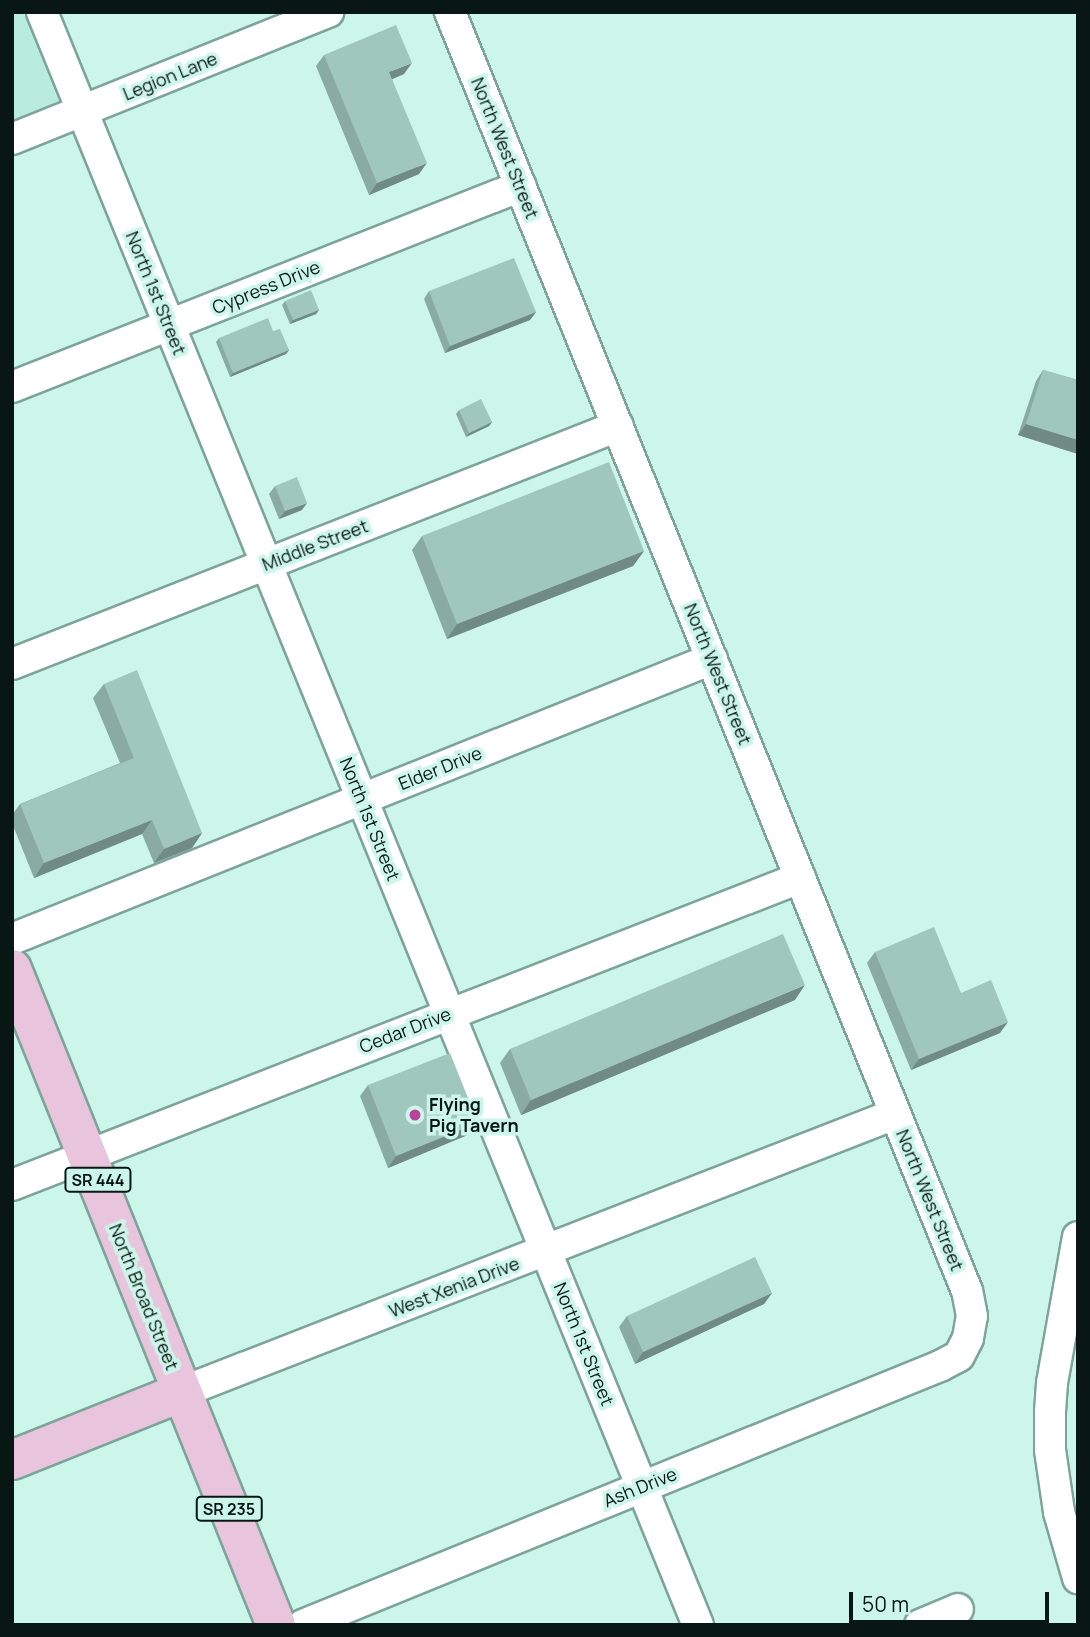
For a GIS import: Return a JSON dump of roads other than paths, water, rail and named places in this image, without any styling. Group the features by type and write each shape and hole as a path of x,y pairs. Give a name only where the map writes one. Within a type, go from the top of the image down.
{"main road":[{"name":"North Broad Street","path":"12,969 275,1625"},
{"name":"West Xenia Drive","path":"12,1460 182,1392"}],"street":[{"name":"North 1st Street","path":"42,12 698,1625"},
{"name":"Legion Lane","path":"12,139 328,12"},
{"name":"North West Street","path":"450,12 967,1291 972,1315 968,1338"},
{"name":"Cypress Drive","path":"12,387 521,186"},
{"name":"Middle Street","path":"12,664 618,426"},
{"name":"Elder Drive","path":"12,939 712,659"},
{"name":"Cedar Drive","path":"12,1185 800,878"},
{"name":"West Xenia Drive","path":"182,1392 895,1114"},
{"path":"1078,1237 1055,1359 1050,1412 1050,1450 1059,1512 1078,1578"},
{"name":"Ash Drive","path":"303,1625 940,1366 959,1356 968,1338"},
{"path":"920,1625 958,1609"}],"place":[{"name":"Flying Pig Tavern","path":"415,1115"}]}
